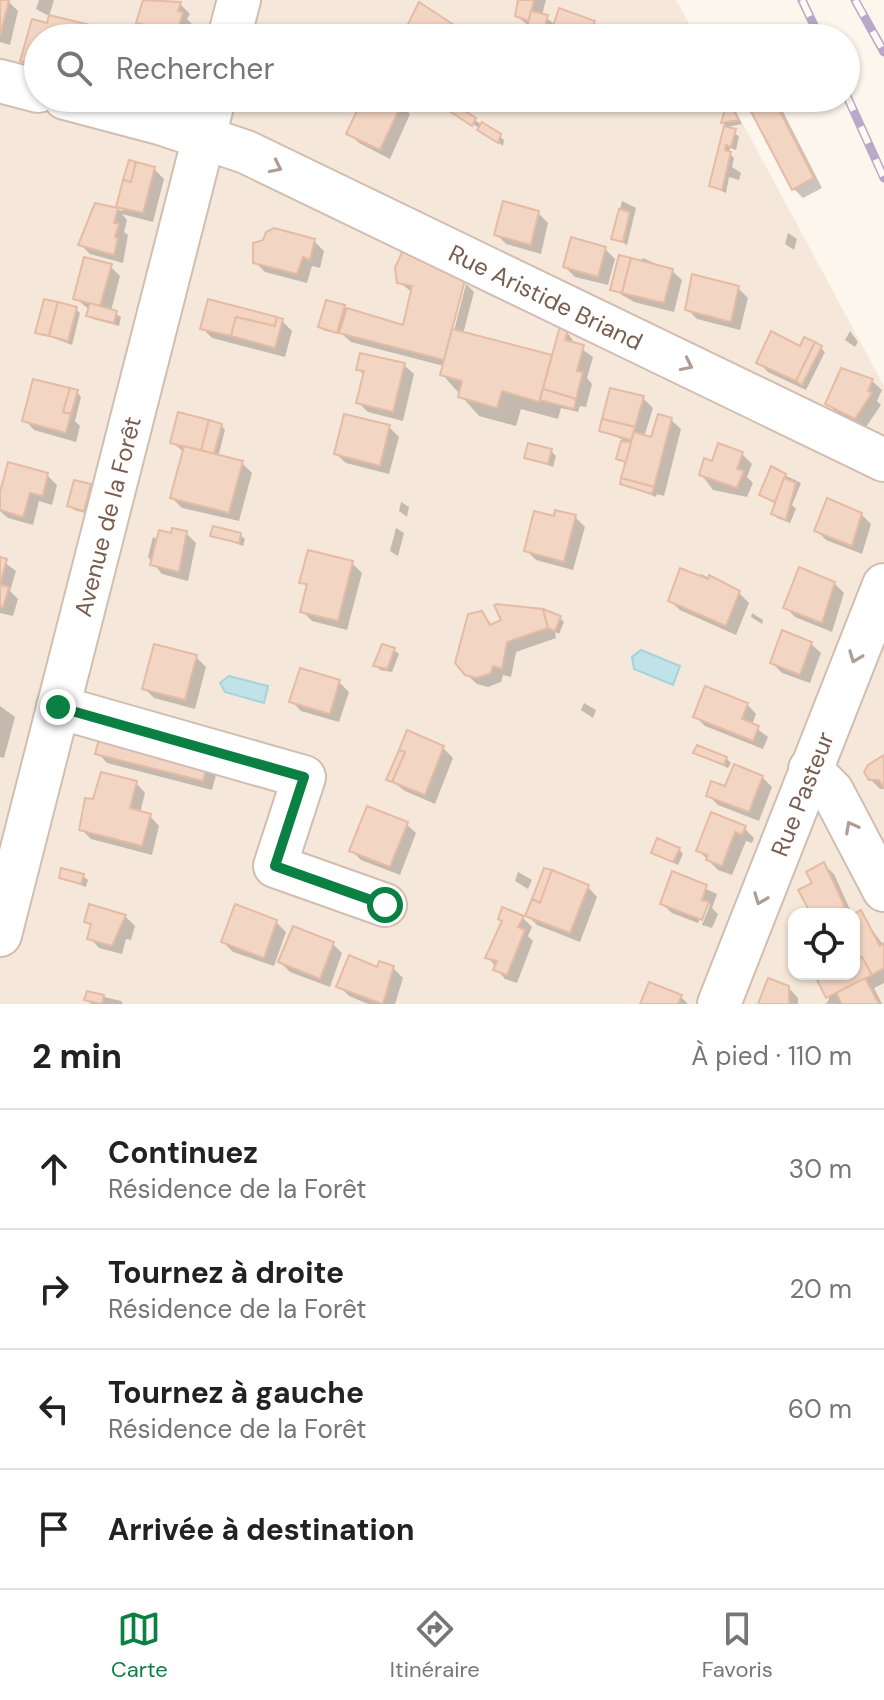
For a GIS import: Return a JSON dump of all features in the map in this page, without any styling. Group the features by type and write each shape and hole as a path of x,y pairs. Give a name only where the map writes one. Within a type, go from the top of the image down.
{"street":[{"path":"233,24 239,0"},
{"path":"0,81 24,87"},
{"name":"Rue Aristide Briand","path":"114,112 246,152 884,460"},
{"name":"Avenue de la Forêt","path":"0,935 16,802 58,707 210,112"},
{"name":"Rue Pasteur","path":"719,1004 884,585"},
{"path":"58,707 304,777 275,866 385,905"},
{"path":"810,769 832,791 884,890"}],"shaded area":[{"path":"0,0 676,0 689,24 24,24 24,112 737,112 884,386 884,1004 0,1004"}],"water":[{"path":"641,650 680,666 673,685 634,669 632,657"},
{"path":"229,676 268,686 264,703 225,692 220,683"}],"building":[{"path":"0,0 9,0 0,36"},
{"path":"143,0 181,2 178,11 183,12 180,24 136,23"},
{"path":"518,0 534,0 529,21 515,16"},
{"path":"419,2 452,24 408,24"},
{"path":"559,8 595,21 594,24 554,24"},
{"path":"531,11 548,15 546,24 528,24"},
{"path":"49,15 86,24 31,24 32,19 47,23"},
{"path":"356,112 398,112 380,150 346,134"},
{"path":"451,112 466,112 476,118 472,126"},
{"path":"724,112 735,112 739,120 721,123"},
{"path":"751,112 780,112 814,178 792,190"},
{"path":"482,122 501,134 498,143 477,130"},
{"path":"724,126 736,129 731,147 726,145 725,150 731,152 722,190 709,186"},
{"path":"129,160 136,162 131,182 123,180"},
{"path":"136,162 155,167 143,213 116,207 123,180 131,182"},
{"path":"503,201 539,211 531,245 494,235"},
{"path":"95,203 118,208 114,223 119,224 114,255 78,245"},
{"path":"619,209 630,212 623,242 611,239"},
{"path":"274,228 315,239 310,260 303,257 297,274 253,263 253,243 263,240 266,232"},
{"path":"571,237 606,247 598,277 563,267"},
{"path":"403,250 465,280 444,360 339,333 347,308 403,325 412,286 397,283 395,268"},
{"path":"619,255 631,258 622,293 610,290"},
{"path":"84,257 112,264 100,306 73,299"},
{"path":"631,258 673,269 664,303 622,293"},
{"path":"692,274 739,286 731,322 685,310"},
{"path":"44,299 58,302 49,336 35,333"},
{"path":"208,299 277,317 275,326 236,317 231,336 200,329"},
{"path":"326,300 345,305 337,333 318,327"},
{"path":"58,302 77,307 68,341 49,336"},
{"path":"90,303 117,311 114,323 86,316"},
{"path":"236,317 275,326 277,317 283,319 275,348 231,336"},
{"path":"560,326 568,330 565,340 584,345 577,371 583,372 576,399 543,389"},
{"path":"452,329 552,355 539,402 502,391 497,408 458,397 462,381 440,375"},
{"path":"771,331 800,346 804,337 815,342 796,381 756,363"},
{"path":"815,342 822,346 802,385 796,381"},
{"path":"360,353 405,363 393,412 356,403 364,371 356,370"},
{"path":"841,368 873,379 868,391 872,393 855,419 825,404"},
{"path":"33,379 70,388 63,412 71,414 66,433 22,421"},
{"path":"70,388 78,390 71,414 63,412"},
{"path":"610,388 644,396 635,427 602,419"},
{"path":"543,389 576,399 574,409 540,400"},
{"path":"178,412 209,420 201,451 170,443"},
{"path":"344,414 390,425 380,466 334,454"},
{"path":"658,414 672,418 654,487 621,478 634,432 651,437"},
{"path":"602,419 635,427 631,440 599,431"},
{"path":"209,420 222,424 214,454 201,451"},
{"path":"621,441 631,442 626,462 616,459"},
{"path":"528,443 552,449 548,464 524,458"},
{"path":"718,443 743,452 737,469 744,471 737,488 699,475 704,458 712,461"},
{"path":"184,446 243,461 229,513 170,498"},
{"path":"8,462 48,473 43,496 30,493 23,517 0,510 0,492"},
{"path":"771,466 786,474 775,502 759,495"},
{"path":"621,478 654,487 652,494 620,484"},
{"path":"784,478 796,483 786,520 771,514"},
{"path":"74,480 91,484 84,511 67,506"},
{"path":"827,498 862,513 852,546 814,531"},
{"path":"555,510 576,515 564,562 524,551 534,511 554,516"},
{"path":"213,526 241,533 239,543 210,536"},
{"path":"172,528 187,531 179,572 150,565 159,530 171,533"},
{"path":"308,550 353,561 338,621 300,612 307,584 299,583"},
{"path":"0,557 7,559 0,585"},
{"path":"799,567 835,582 822,623 783,608"},
{"path":"680,568 708,579 709,575 740,591 726,626 668,601"},
{"path":"0,585 9,587 3,607 0,607"},
{"path":"494,605 543,609 548,628 507,642 502,669 493,666 491,673 477,678 465,675 455,663 468,614 482,611 490,625 501,620"},
{"path":"543,609 561,616 555,631 548,628"},
{"path":"782,630 812,642 800,675 770,663"},
{"path":"154,644 197,655 185,700 142,689"},
{"path":"382,644 395,648 387,669 373,666"},
{"path":"300,668 340,680 330,714 289,702"},
{"path":"705,686 748,703 742,719 759,726 753,741 693,717"},
{"path":"407,730 444,746 425,795 392,782 405,752 399,750"},
{"path":"100,735 208,763 203,781 95,754"},
{"path":"697,745 727,757 724,765 693,753"},
{"path":"399,750 405,752 392,782 386,780"},
{"path":"884,755 884,788 879,780 869,780 864,772 868,765"},
{"path":"734,764 763,776 749,812 706,796 711,781 725,786"},
{"path":"101,772 137,781 130,808 151,814 142,846 79,830 85,798 93,799"},
{"path":"367,806 408,822 390,867 349,851"},
{"path":"711,812 746,826 742,835 735,832 722,866 706,860 708,855 696,851"},
{"path":"657,838 680,848 673,862 651,853"},
{"path":"824,862 845,907 808,908 798,890 812,883 806,872"},
{"path":"61,868 84,874 81,884 59,878"},
{"path":"544,868 552,870 540,903 532,899"},
{"path":"552,870 589,885 570,933 525,916 532,899 540,903"},
{"path":"672,871 707,885 702,900 709,902 702,920 660,904"},
{"path":"89,904 126,915 112,946 87,939 91,924 84,922"},
{"path":"235,904 277,920 264,958 221,942"},
{"path":"502,907 524,916 518,927 525,930 507,975 493,970 497,961 485,958 502,921 498,919"},
{"path":"860,911 880,946 884,943 884,968 872,975 860,958"},
{"path":"293,926 334,942 320,979 278,962"},
{"path":"349,955 377,967 379,961 394,966 383,1004 336,987"},
{"path":"860,958 872,975 826,998 817,980 860,980"},
{"path":"768,978 789,986 789,1004 758,1004"},
{"path":"865,978 879,1004 842,1004 836,993"},
{"path":"649,982 682,995 678,1004 640,1004"},
{"path":"87,991 104,995 102,1004 84,1000"}],"railway":[{"path":"802,0 813,24"},
{"path":"855,0 884,52"},
{"path":"854,112 884,178"}],"route":[{"path":"58,707 304,777 275,866 385,905"}]}
